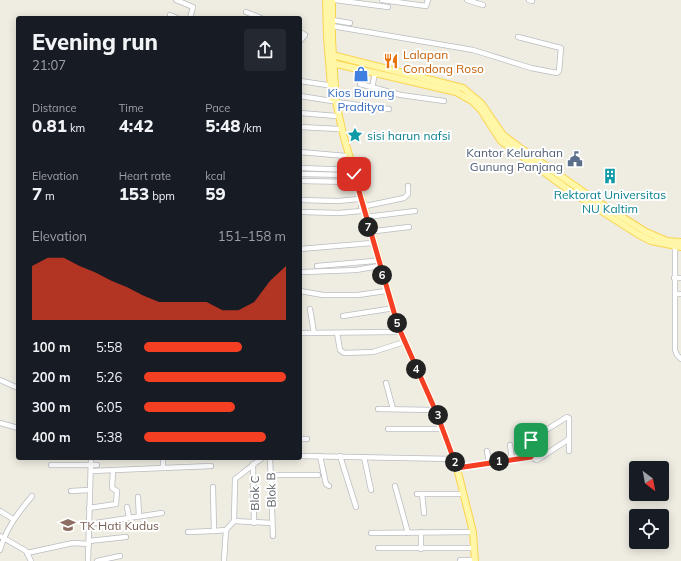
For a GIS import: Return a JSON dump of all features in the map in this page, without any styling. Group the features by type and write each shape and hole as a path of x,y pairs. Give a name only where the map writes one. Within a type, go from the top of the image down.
{"main road":[{"path":"326,0 336,116 346,156 366,217 368,232"},
{"path":"331,55 332,0"},
{"path":"331,55 463,88 481,103 503,135 596,205 646,232 667,240 681,242"},
{"path":"332,63 449,89 472,101 481,110 501,141 639,235 651,241 678,247"},
{"path":"334,101 388,309 401,343 406,349 438,418"},
{"path":"384,291 406,349 433,410 444,429 457,468 473,532 475,560"}],"street":[{"path":"176,0 193,7 191,16"},
{"path":"335,0 388,7"},
{"path":"382,0 426,6 428,0"},
{"path":"468,0 483,5"},
{"path":"246,12 256,16"},
{"path":"332,23 350,23"},
{"path":"332,23 473,50 531,68 557,73 559,71 560,48 518,37"},
{"path":"372,88 375,73"},
{"path":"302,81 333,86"},
{"path":"360,84 401,95 444,101"},
{"path":"302,96 389,109"},
{"path":"302,113 336,116"},
{"path":"302,126 339,129"},
{"path":"302,152 346,156"},
{"path":"302,168 352,172"},
{"path":"302,174 352,172"},
{"path":"302,181 354,182"},
{"path":"302,212 339,213 404,198 408,194 408,186"},
{"path":"302,200 338,201 359,199"},
{"path":"366,217 415,212"},
{"path":"368,232 409,227"},
{"path":"302,249 371,243"},
{"path":"678,247 674,278 675,328 678,345 676,353 681,359"},
{"path":"318,266 376,264"},
{"path":"303,272 376,264"},
{"path":"674,278 681,278"},
{"path":"302,291 323,294 358,295 384,291"},
{"path":"675,294 681,294"},
{"path":"310,309 314,333"},
{"path":"343,316 388,309"},
{"path":"675,311 681,311"},
{"path":"675,328 681,328"},
{"path":"302,333 396,332"},
{"path":"337,333 340,350 344,353 373,352 401,343"},
{"path":"0,380 16,387"},
{"path":"386,383 393,409"},
{"path":"378,409 433,410"},
{"path":"530,440 567,417 569,418 569,451"},
{"path":"0,423 16,427"},
{"path":"388,429 444,429"},
{"path":"529,431 532,454 531,457"},
{"path":"302,439 307,439"},
{"path":"457,468 531,457 538,460 556,448 569,442"},
{"path":"510,445 512,459"},
{"path":"487,451 489,463"},
{"path":"302,456 364,456 454,459"},
{"path":"317,456 326,484 329,486"},
{"path":"340,456 356,507"},
{"path":"364,456 372,490"},
{"path":"88,561 91,460"},
{"path":"163,460 163,467"},
{"path":"224,561 226,530 234,521 235,479 259,460"},
{"name":"Blok B","path":"270,460 273,536"},
{"name":"Blok C","path":"253,464 254,523"},
{"path":"51,465 97,465"},
{"path":"91,471 212,466"},
{"path":"89,508 116,505 117,492 112,488 113,470"},
{"path":"271,475 318,475"},
{"path":"395,486 408,533"},
{"path":"213,487 214,531"},
{"path":"71,491 90,490"},
{"path":"424,513 419,494 463,494"},
{"path":"0,550 2,537 13,519 32,496"},
{"path":"138,497 139,516"},
{"path":"127,506 129,517"},
{"path":"0,511 13,519"},
{"path":"89,524 162,513"},
{"path":"234,521 272,523"},
{"path":"188,532 226,530"},
{"path":"421,532 421,549"},
{"path":"371,533 473,532"},
{"path":"2,537 27,553 31,561"},
{"path":"27,553 73,543 89,543 126,537"},
{"path":"378,548 475,548"},
{"path":"97,561 120,556"},
{"path":"460,560 475,560"}],"place":[{"name":"Lalapan Condong Roso","path":"391,61"},
{"name":"Kios Burung Praditya","path":"361,74"},
{"name":"sisi harun nafsi","path":"355,135"},
{"name":"Kantor Kelurahan Gunung Panjang","path":"575,159"},
{"name":"Rektorat Universitas NU Kaltim","path":"610,176"},
{"name":"TK Hati Kudus","path":"68,525"}],"route":[{"path":"354,174 386,291 398,326 444,429 457,468 531,457 531,440"}]}
